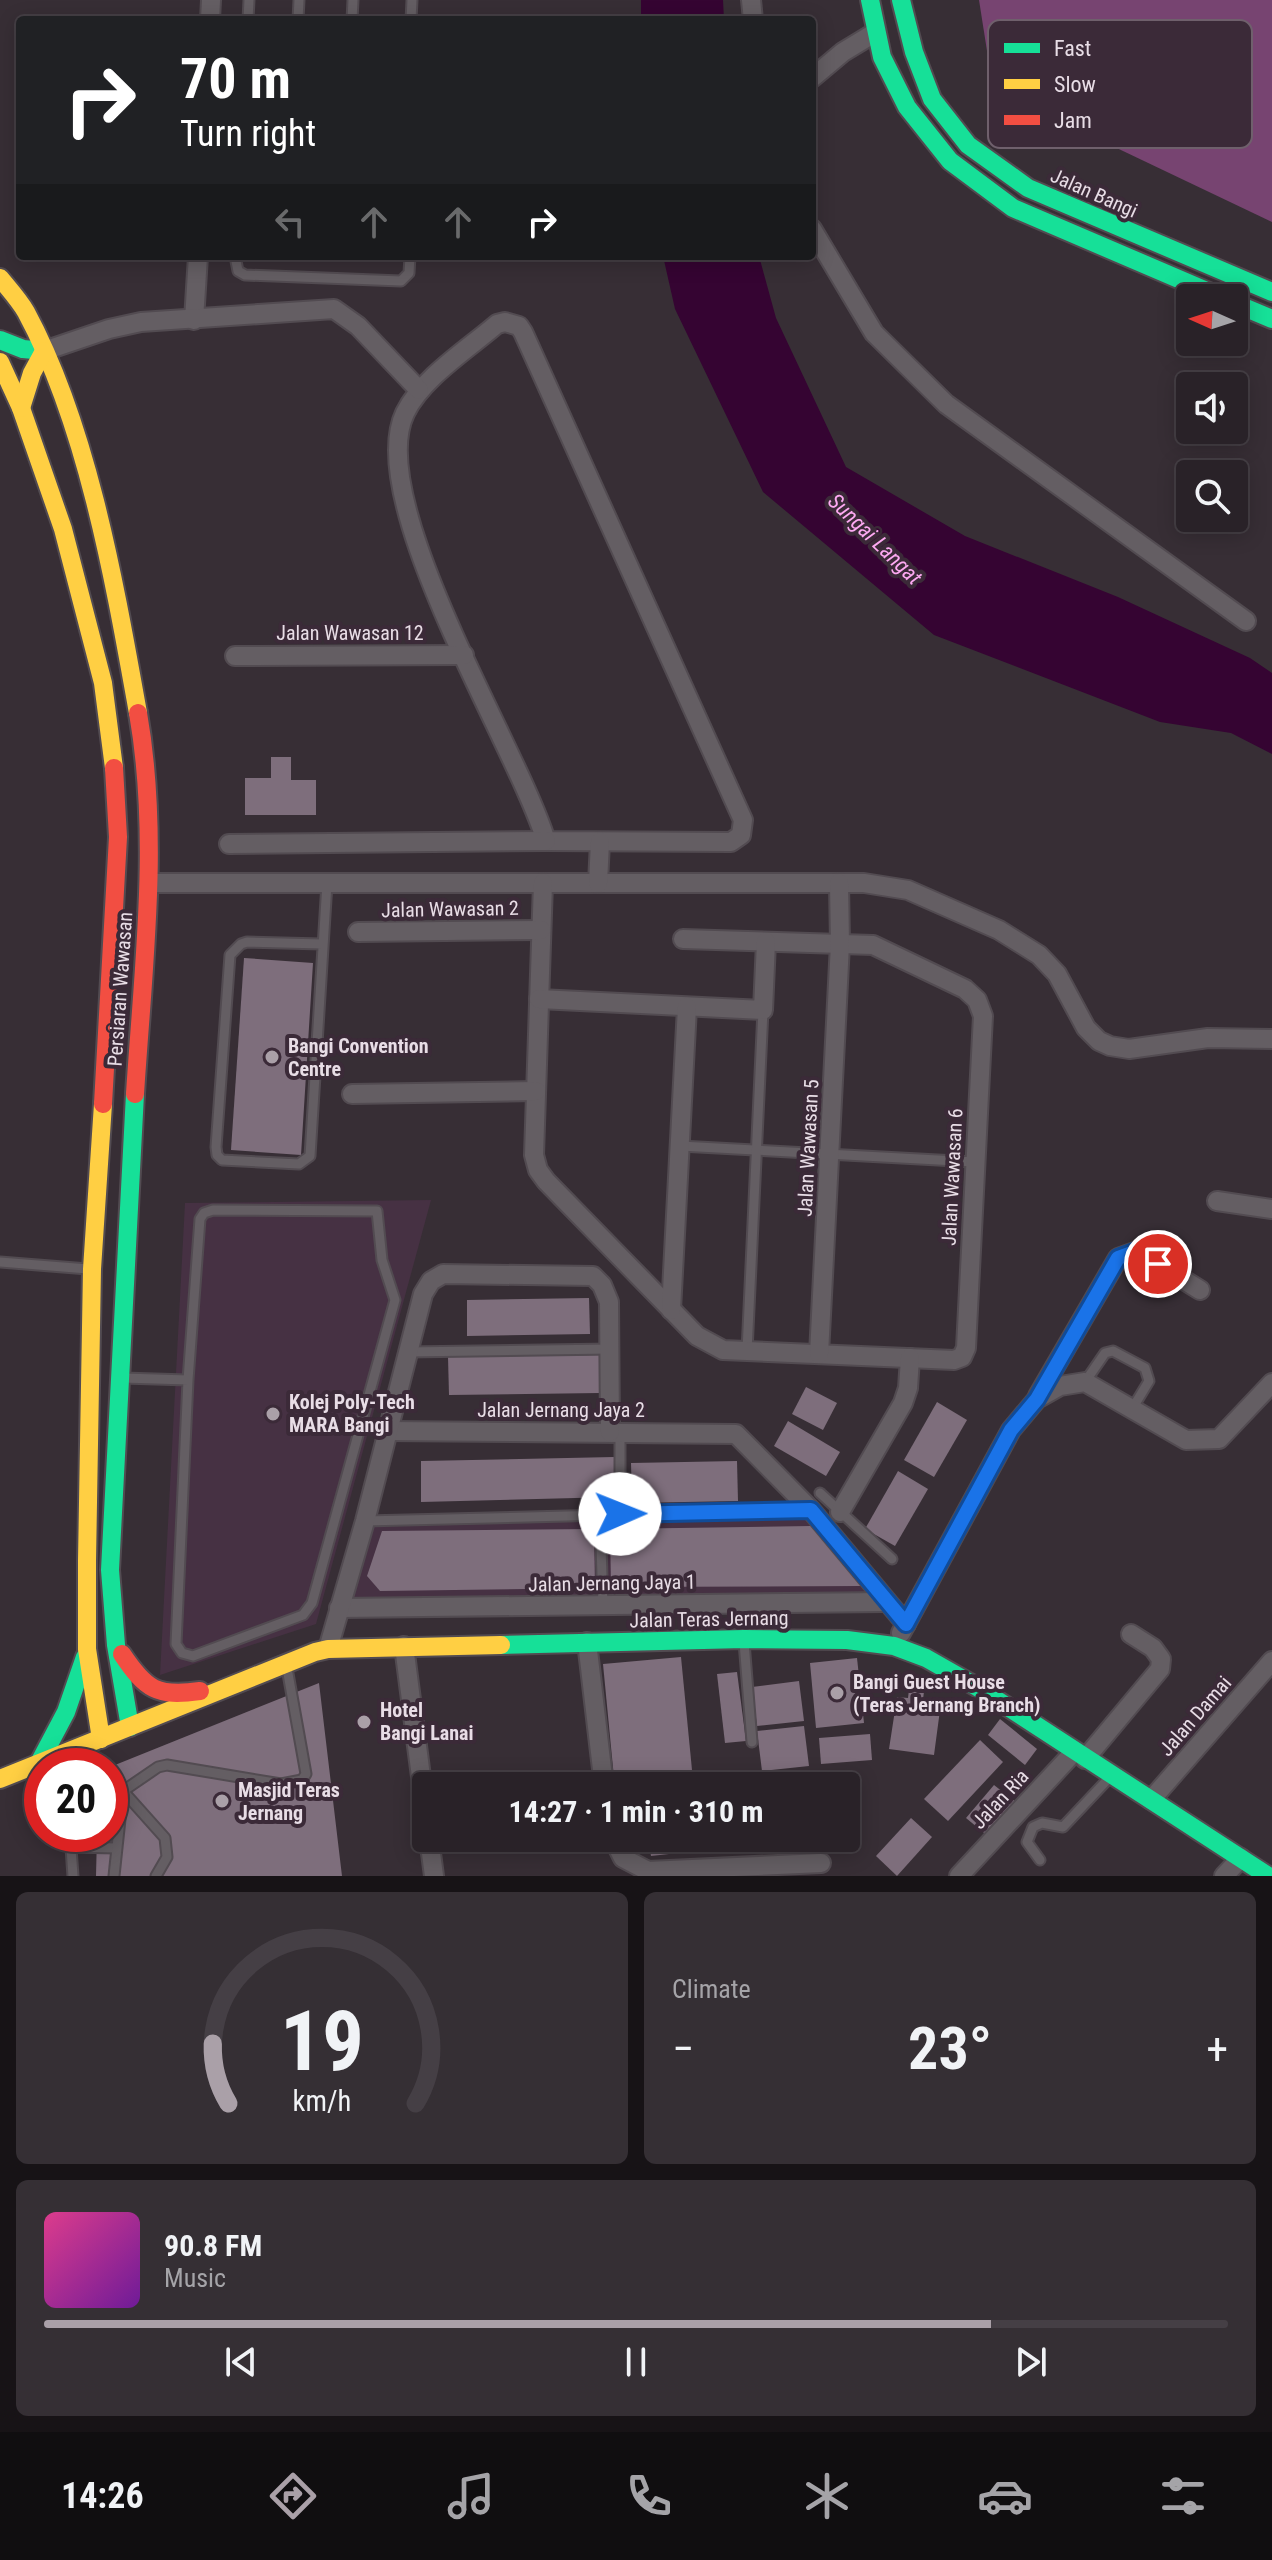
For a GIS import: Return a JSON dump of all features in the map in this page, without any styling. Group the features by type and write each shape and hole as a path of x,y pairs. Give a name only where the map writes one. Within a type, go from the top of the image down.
{"main road":[{"path":"870,0 882,57 907,107 950,161 1013,208 1190,284"},
{"name":"Jalan Bangi","path":"901,0 914,52 932,99 968,145 1028,188 1272,292"},
{"name":"Persiaran Wawasan","path":"0,278 25,310 61,390 89,484 119,609 146,759 149,883 127,1210 110,1570 116,1645 130,1727"},
{"path":"1248,309 1272,319"},
{"path":"0,340 23,349 44,351 32,373 21,408"},
{"name":"Persiaran Wawasan","path":"0,362 21,408 63,529 103,683 116,787 118,837 113,950 92,1269 87,1649 101,1739"},
{"path":"113,950 126,908 149,883 130,864 118,837"},
{"path":"121,1328 114,1304 92,1269 111,1249 127,1210"},
{"name":"Jalan Teras Jernang","path":"83,1748 328,1649 744,1639 847,1640 894,1646 926,1658 977,1687 1112,1776 1268,1872"},
{"path":"116,1645 140,1682 157,1691 176,1695 233,1685"},
{"path":"51,1748 72,1701 87,1649"},
{"name":"Jalan Teras Jernang","path":"0,1779 24,1774"}],"street":[{"path":"816,75 843,52 876,32"},
{"path":"816,236 874,333 946,404 1246,621"},
{"path":"194,320 198,260"},
{"path":"44,351 109,329 141,322 334,309 358,326 419,390"},
{"path":"229,844 731,842 741,835 743,820 523,332 505,322 497,324 419,390 404,415 397,459 405,510 424,565 546,841"},
{"name":"Jalan Wawasan 12","path":"235,656 464,655"},
{"path":"598,883 600,842"},
{"path":"149,883 864,883 908,890 999,930 1039,955 1057,974 1086,1028 1099,1041 1110,1046 1129,1049 1208,1038 1272,1039"},
{"path":"543,883 534,1155 538,1170 697,1336 723,1350 910,1358 908,1388 903,1403 840,1512"},
{"name":"Jalan Wawasan 5","path":"819,1354 840,944 839,883"},
{"name":"Jalan Wawasan 2","path":"358,932 541,930"},
{"path":"683,939 840,944"},
{"path":"539,999 763,1010 766,942"},
{"name":"Jalan Wawasan 6","path":"840,944 873,945 965,989 977,1000 983,1016 966,1348 962,1357 954,1360 910,1358"},
{"path":"671,1310 687,1007"},
{"path":"352,1094 536,1091"},
{"path":"1217,1201 1272,1209"},
{"path":"894,1646 1011,1430 1037,1399 1118,1258 1137,1251 1200,1290"},
{"path":"328,1649 365,1521 423,1294 431,1281 443,1274 593,1276 602,1285 609,1302 615,1432"},
{"path":"1037,1399 1060,1386 1085,1382 1186,1440 1219,1439 1272,1383"},
{"name":"Jalan Jernang Jaya 2","path":"386,1431 736,1434 811,1510"},
{"path":"811,1510 906,1624"},
{"name":"Jalan Jernang Jaya 1","path":"339,1608 886,1602"},
{"name":"Jalan Ria","path":"959,1876 1080,1755 1160,1669 1161,1659 1153,1648 1131,1634"},
{"path":"587,1642 602,1772"},
{"path":"404,1646 420,1772"},
{"name":"Jalan Damai","path":"1151,1800 1272,1661"},
{"path":"431,1852 434,1876"},
{"path":"620,1852 623,1858 648,1871 821,1863"},
{"path":"1224,1876 1241,1858"}],"lane":[{"path":"236,260 238,271 245,275 401,281 409,273 410,260"},
{"path":"322,944 247,942 230,955 216,1147 217,1155 222,1160 299,1164 310,1156 327,883"},
{"path":"747,1351 763,1010"},
{"path":"680,1146 975,1162"},
{"path":"213,1210 377,1211 382,1260 395,1300 312,1603 303,1615 193,1656 182,1653 176,1644 188,1380 200,1219 204,1213 213,1210"},
{"path":"0,1262 92,1269"},
{"path":"407,1352 611,1349"},
{"path":"1085,1382 1105,1353 1113,1351 1145,1368 1149,1381 1132,1409"},
{"path":"121,1378 188,1380"},
{"path":"615,1432 620,1514"},
{"path":"820,1493 892,1559"},
{"path":"365,1521 811,1510"},
{"path":"600,1515 603,1606"},
{"path":"744,1639 752,1742"},
{"path":"128,1788 162,1765 281,1784 302,1780 306,1774 286,1664"},
{"path":"1040,1860 1027,1842 1033,1827 1042,1823 1063,1827 1112,1776"},
{"path":"128,1797 165,1838 167,1857 156,1876"},
{"path":"71,1852 73,1876"},
{"path":"114,1876 116,1852"}],"shaded area":[{"path":"979,0 1272,0 1272,222 1117,148 1252,148 1252,20 988,20 988,57"},
{"name":"Kolej Poly-Tech MARA Bangi","path":"431,1200 316,1624 160,1675 185,1203"},
{"path":"807,1515 872,1595 349,1600 370,1527"}],"water":[{"path":"641,0 723,0 724,16 641,16"},
{"name":"Sungai Langat","path":"664,260 760,260 776,318 846,467 965,536 1118,597 1250,658 1272,673 1272,754 1231,733 1160,722 934,635 763,492 675,309"}],"building":[{"path":"271,757 291,757 291,780 316,780 316,815 245,815 245,778 271,778"},
{"name":"Bangi Convention Centre","path":"244,958 313,963 301,1155 231,1150"},
{"path":"589,1298 590,1334 467,1336 467,1300"},
{"path":"600,1355 600,1393 449,1395 448,1357"},
{"path":"806,1387 837,1403 823,1430 792,1414"},
{"path":"937,1402 967,1420 934,1477 904,1460"},
{"path":"788,1421 840,1452 826,1476 774,1446"},
{"path":"614,1457 614,1497 421,1502 421,1461"},
{"path":"737,1461 738,1501 632,1503 631,1463"},
{"path":"898,1471 928,1489 895,1546 865,1529"},
{"path":"811,1526 861,1586 611,1587 610,1529"},
{"path":"594,1529 595,1588 380,1591 367,1576 382,1531"},
{"path":"681,1657 692,1770 613,1772 603,1664"},
{"name":"Bangi Guest House (Teras Jernang Branch)","path":"857,1658 864,1723 816,1728 810,1663"},
{"path":"737,1672 746,1741 725,1743 717,1674"},
{"path":"799,1681 804,1721 757,1726 752,1687"},
{"path":"910,1681 925,1684 922,1707 940,1710 934,1755 889,1749 897,1697 908,1698"},
{"name":"Masjid Teras Jernang","path":"319,1683 342,1876 96,1876 97,1852 128,1852 128,1760"},
{"path":"1000,1719 1037,1749 1025,1765 988,1735"},
{"path":"804,1726 809,1766 762,1771 757,1731"},
{"path":"870,1734 872,1760 821,1764 819,1738"},
{"path":"980,1740 1003,1762 948,1821 924,1799"},
{"path":"994,1785 1017,1803 989,1837 966,1818"},
{"path":"911,1818 932,1837 897,1876 876,1856"},
{"path":"650,1852 687,1852 651,1856"}],"traffic: fast":[{"path":"870,0 882,57 907,107 950,161 1013,208 1190,284"},
{"path":"901,0 914,52 932,99 968,145 1028,188 1272,292"},
{"path":"1248,309 1272,319"},
{"path":"0,340 23,349 44,351"},
{"path":"130,1727 116,1645 110,1570 135,1094"},
{"path":"501,1645 744,1639 847,1640 894,1646 926,1658 977,1687 1268,1876"},
{"path":"47,1748 66,1712 85,1657"}],"traffic: slow":[{"path":"0,278 26,312 48,357 83,456 109,560 138,713"},
{"path":"21,408 32,373 44,351"},
{"path":"0,362 21,408 63,529 103,683 114,768"},
{"path":"101,1739 87,1649 87,1561 92,1269 103,1104"},
{"path":"0,1779 315,1652 328,1649 501,1645"}],"traffic: jam":[{"path":"135,1094 149,855 145,760 138,713"},
{"path":"103,1104 118,837 114,768"},
{"path":"122,1654 138,1676 154,1688 173,1693 200,1691"}],"place":[{"name":"Bangi Convention Centre","path":"272,1057"},
{"name":"Kolej Poly-Tech MARA Bangi","path":"273,1414"},
{"name":"Bangi Guest House (Teras Jernang Branch)","path":"837,1693"},
{"name":"Hotel Bangi Lanai","path":"364,1722"},
{"name":"Masjid Teras Jernang","path":"222,1801"}],"route":[{"path":"620,1514 811,1510 906,1624 1011,1430 1037,1399 1118,1258 1137,1251 1158,1264"}]}
